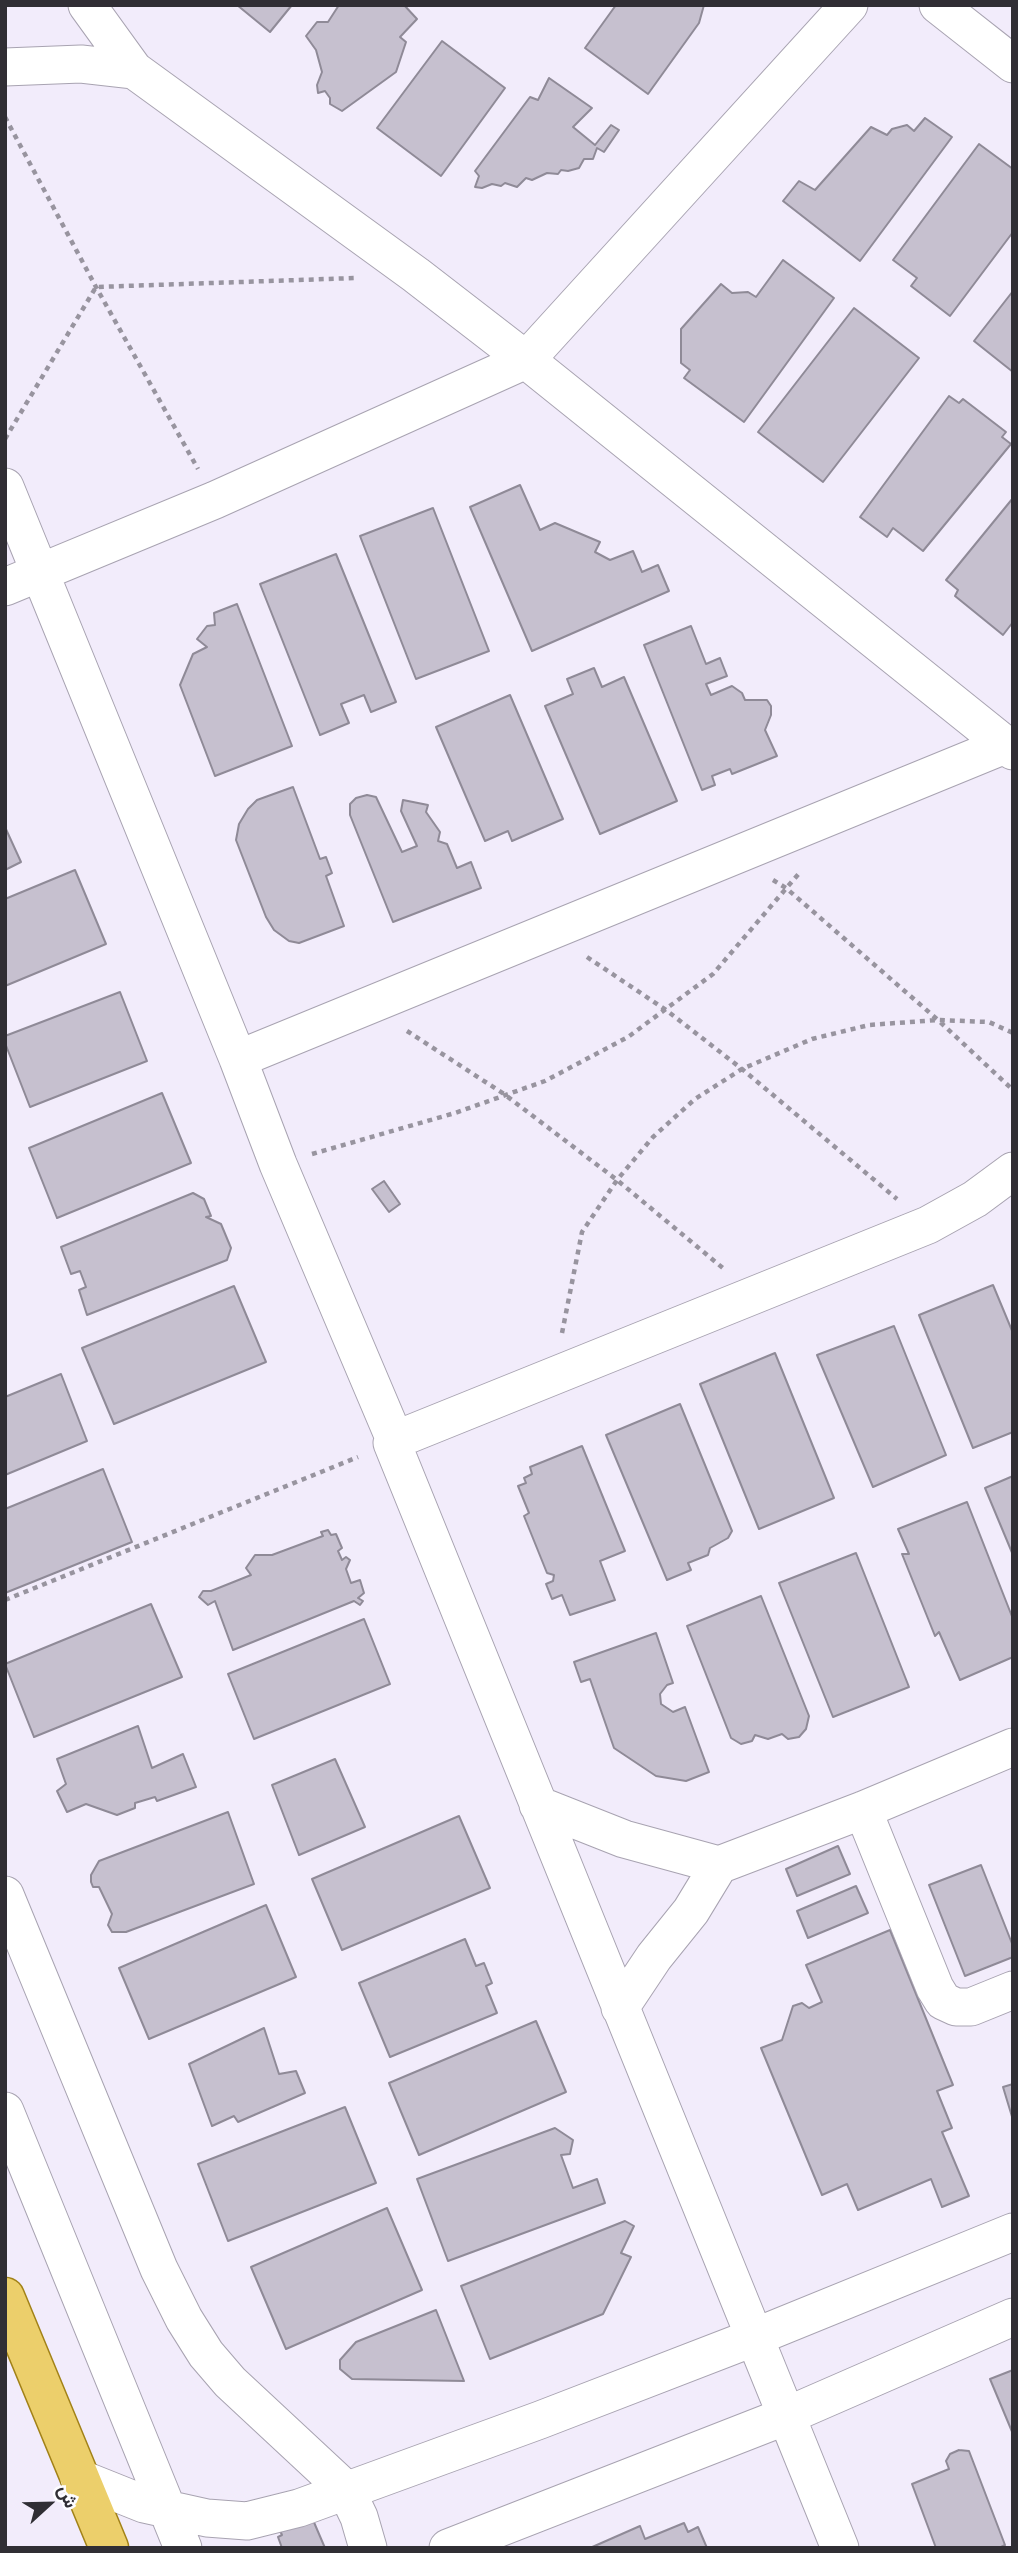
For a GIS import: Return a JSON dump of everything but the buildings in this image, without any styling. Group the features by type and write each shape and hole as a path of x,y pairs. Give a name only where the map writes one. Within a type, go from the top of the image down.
{"main road":[{"path":"5,2297 109,2548"}],"street":[{"path":"87,5 134,70 416,275 526,360 1009,748 733,856 238,1059"},
{"path":"5,587 215,500 526,360 849,5"},
{"path":"938,5 1013,64"},
{"path":"5,67 81,64 134,70"},
{"path":"5,487 840,2548"},
{"path":"394,1442 928,1225 975,1199 1013,1171"},
{"path":"538,1805 624,1839 719,1865 863,1811 1013,1747"},
{"path":"863,1811 935,1988 943,2001 956,2007 971,2007 1013,1990"},
{"path":"620,2008 654,1957 691,1911 719,1865"},
{"path":"5,1895 159,2269 184,2319 206,2354 230,2382 346,2490 359,2517 368,2548"},
{"path":"5,2111 183,2548"},
{"path":"79,2477 111,2492 168,2511 207,2518 252,2535 299,2508 540,2420 755,2337 1013,2232"},
{"path":"448,2548 786,2416 1013,2318"}],"path":[{"path":"5,117 215,500"},
{"path":"96,287 416,275"},
{"path":"5,439 96,287"},
{"path":"733,856 786,888 938,1020 1013,1090"},
{"path":"278,1164 455,1113 545,1081 628,1037 713,974 803,869"},
{"path":"548,931 666,1010 742,1069 928,1225"},
{"path":"368,1006 503,1094 617,1180 756,1295"},
{"path":"553,1377 582,1232 617,1180 653,1137 695,1099 742,1069 813,1039 869,1025 938,1020 989,1023 1013,1033"},
{"path":"5,1600 394,1442"}]}
